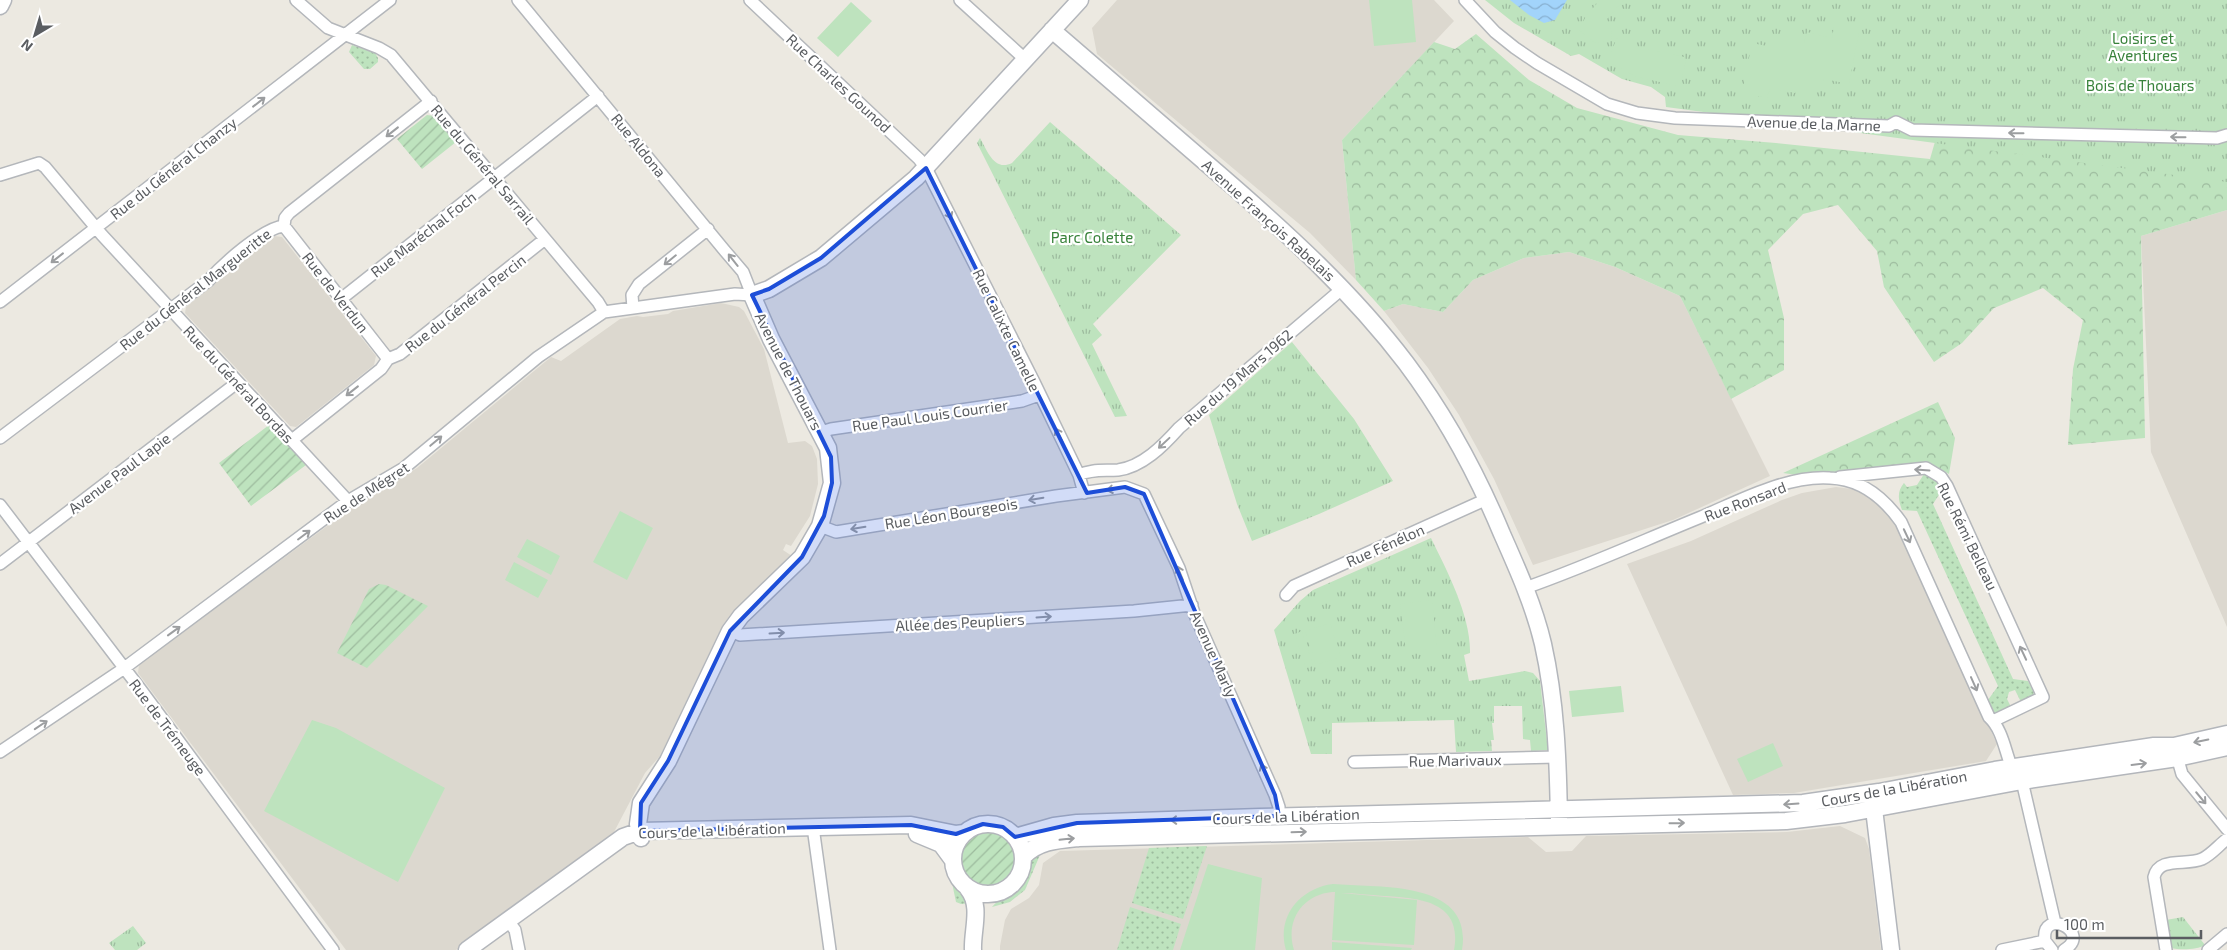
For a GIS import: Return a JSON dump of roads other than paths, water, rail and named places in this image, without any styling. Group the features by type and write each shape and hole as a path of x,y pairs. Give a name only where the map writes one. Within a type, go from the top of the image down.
{"main road":[{"path":"0,6 3,0"},
{"name":"Avenue de Thouars","path":"640,835 639,815 642,803 668,761 730,631 741,616 802,557 820,526 830,490 832,470 828,448 770,339 752,295 769,290 821,258 870,219 926,168 1080,0"},
{"name":"Avenue François Rabelais","path":"1052,30 1276,224 1342,288 1374,324 1416,378 1459,445 1487,498 1534,610 1554,704 1559,817"},
{"name":"Cours de la Libération","path":"1023,857 1036,846 1058,840 1378,830 1404,823 1550,814 1559,817 1674,808 1803,803 2154,746 2176,752 2227,734"},
{"name":"Cours de la Libération","path":"1015,837 1054,826 1076,824 1279,816 1786,820 1874,809 2176,752 2227,747"},
{"path":"2022,782 2025,777 2032,774 2111,760 2131,750"},
{"path":"1947,796 1969,785 1996,777 2012,768"},
{"path":"1891,950 1874,809 1889,799 1943,789 1969,775"},
{"path":"1182,835 1211,828 1270,823 1279,816"},
{"path":"973,950 976,909 973,894 957,877 952,859 955,845 964,833 976,826 993,824 1003,828 1015,837 1020,845 1023,857 1018,878 990,901 982,950"},
{"name":"Cours de la Libération","path":"481,950 510,924 623,837 813,831 911,825 950,833 964,833"},
{"name":"Cours de la Libération","path":"813,831 914,834 941,844 952,859"},
{"path":"968,889 983,894 999,893"},
{"name":"Cours de la Libération","path":"467,950 510,924"}],"street":[{"path":"296,0 328,28 346,34 390,0"},
{"name":"Rue Aldona","path":"518,0 708,229 742,272 752,295"},
{"name":"Rue Charles Gounod","path":"750,0 919,158 926,168"},
{"path":"960,0 1026,60"},
{"name":"Avenue de la Marne","path":"1465,0 1495,32 1530,58 1608,104 1623,109 1675,118 1889,126 1896,122 1908,129 1920,130 2217,138 2227,136"},
{"name":"Rue du Général Sarrail","path":"346,34 391,55 598,302 604,312"},
{"name":"Rue du Général Chanzy","path":"0,302 346,34"},
{"name":"Rue Maréchal Foch","path":"341,299 598,96"},
{"name":"Rue du Général Margueritte","path":"0,438 208,281 218,270 269,230 284,226 285,218 289,213 431,101"},
{"name":"Rue du Général Bordas","path":"0,175 39,163 45,167 95,228 348,502"},
{"name":"Rue Calixte Camelle","path":"926,168 1078,475 1084,493"},
{"name":"Rue de Verdun","path":"284,226 388,359"},
{"path":"633,308 632,295 639,284 708,229"},
{"name":"Rue du Général Percin","path":"292,440 381,369 388,359 400,354 545,239"},
{"name":"Rue du 19 Mars 1962","path":"1078,475 1093,470 1116,470 1134,466 1155,452 1179,428 1342,288"},
{"name":"Rue de Mégret","path":"0,752 124,669 348,502 404,468 538,356 604,312 735,294 752,295"},
{"name":"Avenue Paul Lapie","path":"0,564 238,382"},
{"name":"Rue Paul Louis Courrier","path":"820,432 1022,401 1039,395"},
{"name":"Rue Rémi Belleau","path":"1831,478 1926,468 1941,477 1947,486 2043,697 1993,720"},
{"name":"Rue Ronsard","path":"1525,588 1563,575 1774,487 1813,479 1831,478 1855,483 1872,491 1882,499 1901,522 1989,717 1993,720 2012,768 2022,782"},
{"name":"Rue Léon Bourgeois","path":"820,526 836,532 1056,496 1125,487 1144,494"},
{"name":"Avenue Marly","path":"1144,494 1179,568 1192,605 1275,795 1279,816"},
{"name":"Rue Fénélon","path":"1286,595 1294,586 1487,498"},
{"name":"Rue de Trémeuge","path":"0,505 141,690 333,950"},
{"name":"Allée des Peupliers","path":"730,631 740,635 1118,612 1192,605"},
{"path":"2176,752 2182,774 2227,829"},
{"name":"Rue Marivaux","path":"1354,762 1557,757"},
{"path":"2022,782 2055,924"},
{"path":"813,831 830,950"},
{"path":"2166,950 2154,877 2156,870 2162,865 2202,859 2227,839"},
{"path":"510,924 519,950"},
{"path":"2002,950 2048,946 2045,932 2051,925 2055,924 2065,925 2071,932 2072,941 2064,950"},
{"path":"2208,950 2227,934"}],"water":[{"path":"1510,0 1567,0 1555,20 1544,23 1529,15"}],"park label":[{"name":"Loisirs et Aventures","path":"2143,46"},
{"name":"Bois de Thouars","path":"2140,85"},
{"name":"Parc Colette","path":"1092,237"}]}
